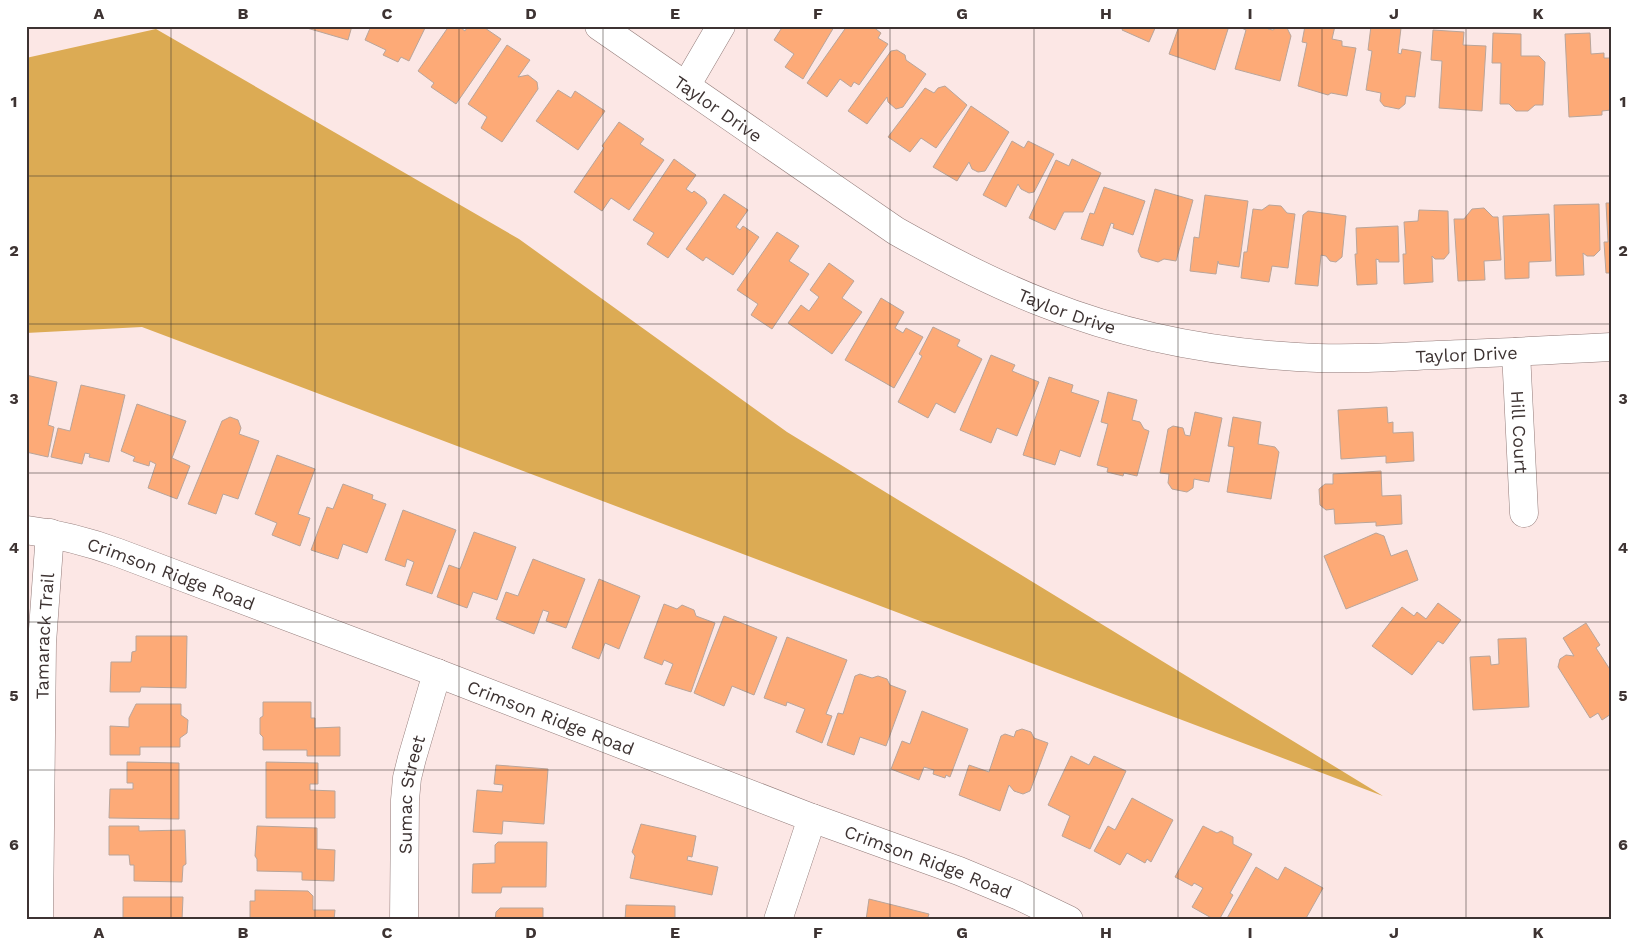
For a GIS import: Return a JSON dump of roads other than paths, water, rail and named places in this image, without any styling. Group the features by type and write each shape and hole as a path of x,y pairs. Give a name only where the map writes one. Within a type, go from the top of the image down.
{"street":[{"name":"Taylor Drive","path":"598,26 896,231 940,256 1030,297 1100,322 1194,345 1296,358 1390,357 1611,347"},
{"path":"686,86 721,26"},
{"name":"Hill Court","path":"1516,352 1524,513"},
{"name":"Crimson Ridge Road","path":"38,532 99,546 119,553 812,818 984,881 1069,920"},
{"name":"Tamarack Trail","path":"38,532 42,643 39,920"},
{"name":"Sumac Street","path":"404,920 405,800 407,778 437,673"},
{"path":"778,920 812,818"}]}
